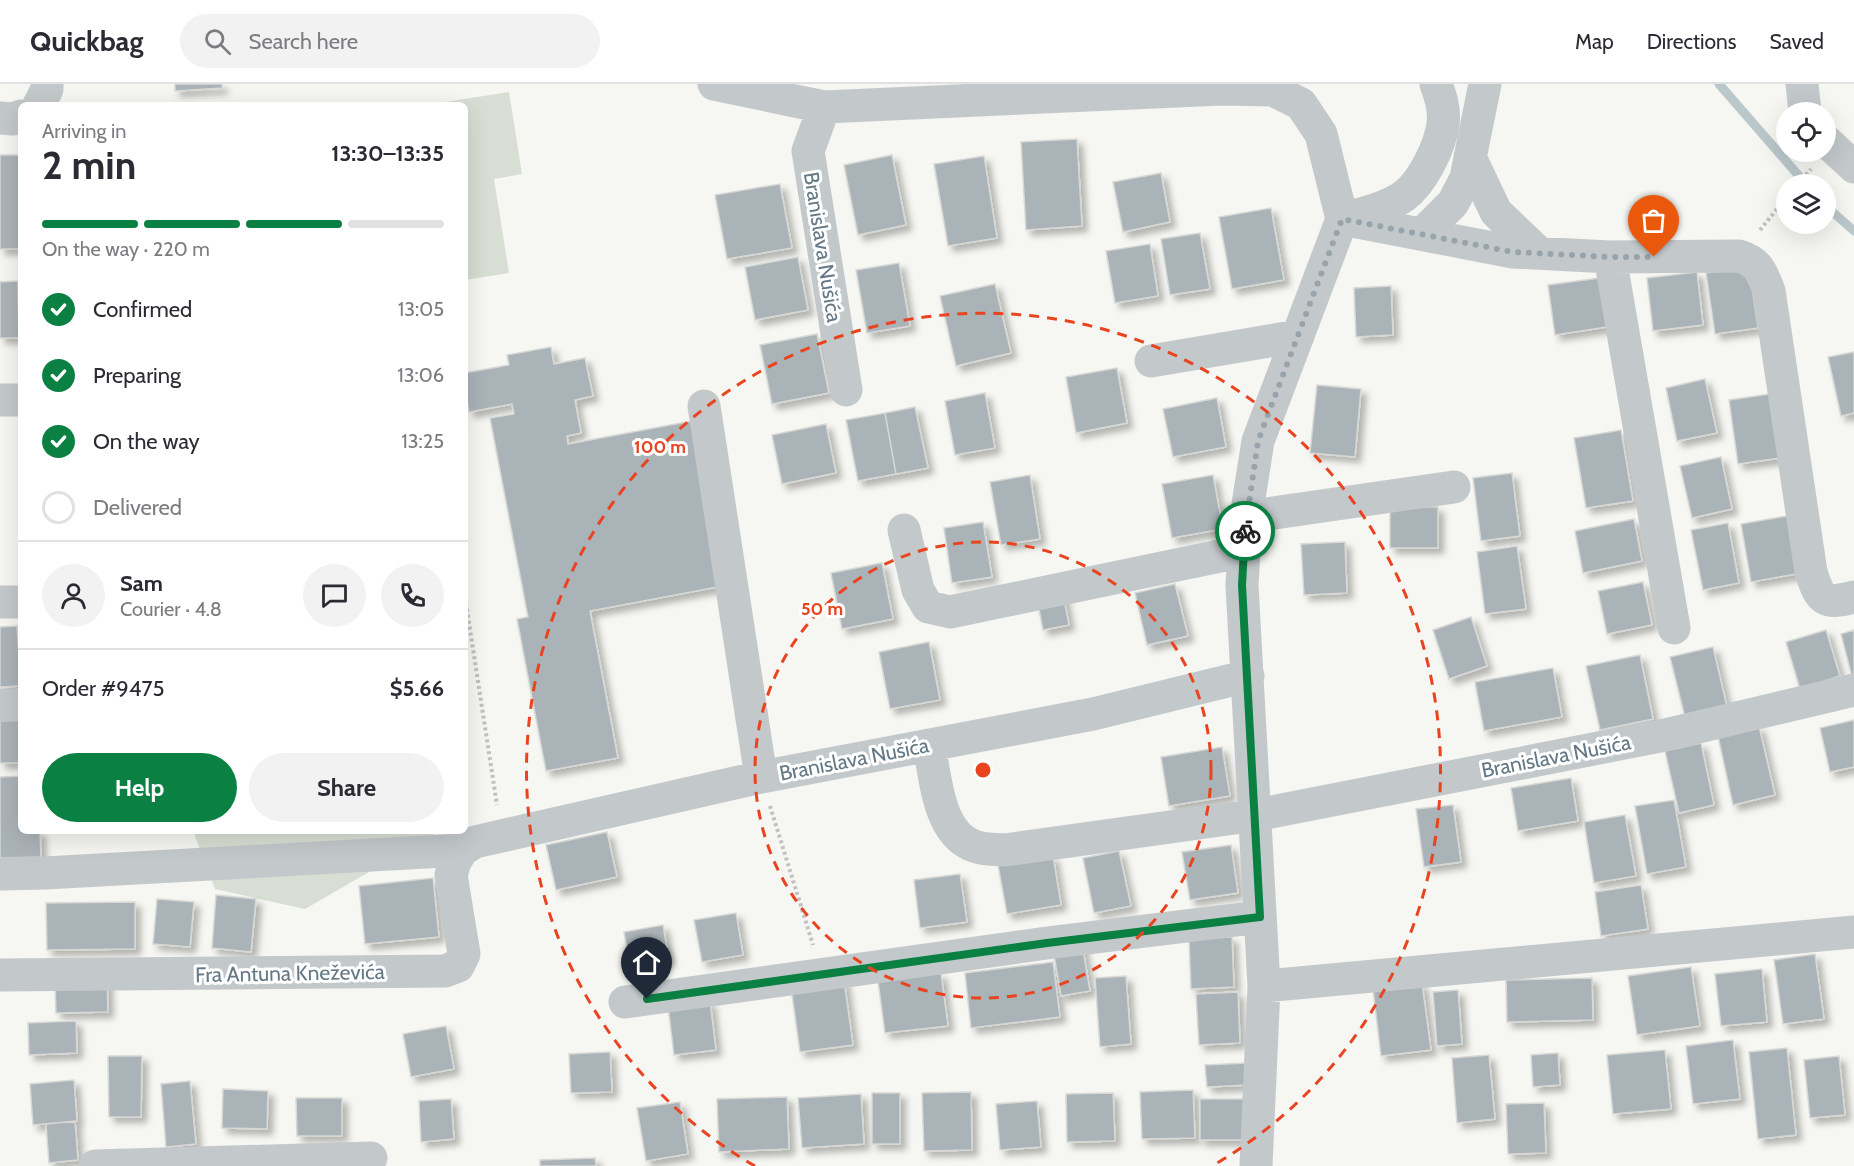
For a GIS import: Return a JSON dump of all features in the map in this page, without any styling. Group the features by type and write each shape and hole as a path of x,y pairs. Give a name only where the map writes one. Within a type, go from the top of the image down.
{"street":[{"path":"40,102 47,84"},
{"path":"714,84 824,107 1222,89 1273,90 1301,104 1321,134 1342,219 1258,441 1246,517 1242,585 1264,986 1256,1166"},
{"path":"1422,234 1430,165 1443,124 1442,100 1436,84"},
{"path":"1422,234 1453,203 1466,178 1485,84"},
{"path":"1802,84 1804,102"},
{"name":"Branislava Nušića","path":"824,107 808,151 846,390"},
{"path":"0,118 18,117"},
{"path":"1836,150 1854,167"},
{"path":"1470,157 1496,212 1539,253"},
{"path":"1342,219 1375,210 1404,196 1430,165"},
{"path":"1342,219 1513,252 1610,257 1739,256 1751,260 1761,271 1769,291 1811,572 1817,592 1827,600 1838,601 1854,597"},
{"path":"1610,257 1674,628"},
{"path":"1151,361 1298,336"},
{"path":"0,400 18,400"},
{"path":"704,406 761,777"},
{"path":"1246,517 1454,487"},
{"path":"904,530 918,590 928,607 950,612 1244,551"},
{"path":"0,602 18,602"},
{"name":"Branislava Nušića","path":"462,850 475,842 502,835 761,777 1093,714 1248,676"},
{"name":"Branislava Nušića","path":"929,745 943,812 957,836 979,848 1005,850 1256,815 1665,735 1854,690"},
{"path":"0,705 18,705"},
{"path":"0,874 462,850"},
{"name":"Fra Antuna Kneževića","path":"0,975 445,971 458,966 464,954 451,875 462,850"},
{"path":"625,1002 1047,943 1260,917"},
{"path":"1264,986 1854,932"},
{"path":"95,1166 371,1158"}],"path":[{"path":"1739,256 1776,210"},
{"path":"468,627 502,835"},
{"path":"761,777 822,975"}],"shaded area":[{"path":"509,92 522,174 494,179 509,273 468,280 468,102 445,102"},
{"path":"194,834 435,834 305,909 215,889"}],"building":[{"path":"175,84 222,84 222,88 175,91"},
{"path":"1077,139 1082,226 1026,230 1021,142"},
{"path":"0,155 18,155 18,249 0,249"},
{"path":"892,155 906,225 858,235 844,165"},
{"path":"984,156 997,238 948,246 934,164"},
{"path":"1161,173 1170,222 1123,232 1113,182"},
{"path":"780,184 792,248 727,259 715,195"},
{"path":"1271,208 1284,280 1232,289 1219,217"},
{"path":"1200,233 1210,289 1170,295 1161,239"},
{"path":"1150,244 1158,296 1115,303 1106,251"},
{"path":"798,257 808,310 755,320 745,267"},
{"path":"899,263 910,326 867,333 856,270"},
{"path":"1749,267 1758,328 1715,334 1706,273"},
{"path":"1697,272 1703,325 1653,331 1647,278"},
{"path":"1607,277 1613,326 1555,335 1548,285"},
{"path":"18,281 18,338 0,338 0,282"},
{"path":"995,284 1011,353 956,366 940,296"},
{"path":"1391,286 1393,335 1356,337 1354,288"},
{"path":"817,334 829,393 772,404 760,345"},
{"path":"551,347 554,364 585,358 593,396 575,400 581,433 567,436 568,444 697,420 728,585 590,611 618,758 546,771 517,619 528,617 490,418 514,414 512,404 469,412 468,406 468,372 509,365 507,355"},
{"path":"1854,352 1854,413 1841,416 1828,357"},
{"path":"1117,368 1127,423 1076,433 1066,377"},
{"path":"1705,379 1717,433 1677,441 1666,388"},
{"path":"1317,385 1361,389 1355,457 1310,453"},
{"path":"985,393 995,448 955,455 945,401"},
{"path":"1770,394 1780,458 1738,464 1729,400"},
{"path":"1217,398 1226,447 1173,457 1163,409"},
{"path":"915,407 928,468 896,474 885,413"},
{"path":"885,413 896,474 858,481 846,420"},
{"path":"826,424 836,473 782,484 772,435"},
{"path":"1621,430 1633,501 1586,508 1574,438"},
{"path":"1721,457 1732,509 1692,518 1680,466"},
{"path":"1512,473 1520,536 1481,541 1473,478"},
{"path":"1030,475 1040,539 1001,545 990,482"},
{"path":"1213,475 1223,529 1172,538 1162,484"},
{"path":"1390,507 1438,507 1438,548 1390,548"},
{"path":"1792,515 1802,573 1751,582 1741,524"},
{"path":"1634,519 1642,561 1583,573 1575,531"},
{"path":"983,522 992,577 952,583 944,528"},
{"path":"1728,523 1739,583 1703,590 1691,530"},
{"path":"1345,542 1347,593 1304,595 1301,544"},
{"path":"1517,546 1526,609 1485,614 1477,552"},
{"path":"882,563 893,619 842,629 831,573"},
{"path":"1643,582 1652,625 1607,634 1598,591"},
{"path":"1175,584 1188,636 1147,645 1135,593"},
{"path":"1063,594 1069,625 1043,630 1037,599"},
{"path":"1471,617 1487,666 1449,679 1433,630"},
{"path":"17,626 18,686 0,687 0,627"},
{"path":"1826,630 1840,676 1800,689 1786,642"},
{"path":"1854,630 1854,680 1853,681 1841,634"},
{"path":"929,642 940,700 890,709 879,652"},
{"path":"1713,647 1727,707 1685,717 1670,657"},
{"path":"1640,655 1653,719 1600,730 1586,666"},
{"path":"1553,668 1562,717 1484,731 1475,682"},
{"path":"18,720 18,763 0,763 0,721"},
{"path":"1854,720 1854,767 1830,772 1820,728"},
{"path":"1759,726 1775,795 1733,805 1718,736"},
{"path":"1701,743 1714,805 1679,813 1665,751"},
{"path":"1222,747 1230,796 1169,806 1161,757"},
{"path":"18,776 18,834 40,834 41,857 0,858 0,777"},
{"path":"1571,778 1578,821 1518,831 1511,788"},
{"path":"1674,800 1686,867 1647,874 1635,806"},
{"path":"1453,805 1461,862 1424,867 1416,809"},
{"path":"1625,815 1636,876 1594,883 1584,822"},
{"path":"607,832 617,877 556,890 546,845"},
{"path":"1231,845 1238,893 1190,900 1182,852"},
{"path":"1119,851 1131,906 1094,913 1083,858"},
{"path":"1053,856 1061,905 1007,914 998,865"},
{"path":"960,874 967,922 920,928 914,880"},
{"path":"433,878 439,937 365,944 359,886"},
{"path":"1641,885 1648,929 1601,936 1595,892"},
{"path":"216,895 256,899 251,952 212,948"},
{"path":"157,899 194,902 190,947 153,944"},
{"path":"135,902 135,949 47,950 46,903"},
{"path":"736,913 743,955 702,962 694,920"},
{"path":"663,925 669,960 630,967 624,932"},
{"path":"1232,937 1234,987 1191,989 1189,939"},
{"path":"1082,944 1090,991 1061,996 1053,949"},
{"path":"1815,954 1824,1019 1783,1024 1774,960"},
{"path":"1053,962 1060,1017 971,1028 965,973"},
{"path":"1691,967 1700,1026 1637,1035 1628,976"},
{"path":"1762,969 1767,1022 1721,1026 1715,974"},
{"path":"941,973 948,1026 885,1033 878,981"},
{"path":"1126,976 1131,1044 1100,1047 1095,978"},
{"path":"1592,978 1593,1020 1507,1022 1506,980"},
{"path":"107,980 108,1012 56,1013 55,981"},
{"path":"844,980 853,1045 800,1052 791,987"},
{"path":"1422,983 1431,1050 1381,1056 1373,989"},
{"path":"1458,990 1462,1044 1437,1046 1433,992"},
{"path":"1238,992 1240,1043 1199,1045 1196,994"},
{"path":"710,1001 716,1050 674,1055 668,1006"},
{"path":"76,1021 77,1053 29,1055 28,1023"},
{"path":"446,1026 454,1069 411,1077 403,1034"},
{"path":"1733,1040 1740,1099 1693,1104 1686,1046"},
{"path":"1787,1048 1796,1135 1758,1139 1749,1052"},
{"path":"1665,1050 1671,1109 1613,1114 1607,1055"},
{"path":"610,1052 612,1092 571,1093 569,1054"},
{"path":"1558,1053 1560,1085 1533,1087 1531,1055"},
{"path":"1489,1055 1495,1119 1457,1123 1452,1058"},
{"path":"108,1056 142,1056 141,1117 109,1117"},
{"path":"1839,1056 1845,1115 1810,1118 1804,1060"},
{"path":"1247,1063 1248,1085 1207,1087 1205,1065"},
{"path":"74,1080 77,1121 33,1125 30,1084"},
{"path":"190,1081 196,1144 166,1147 161,1084"},
{"path":"223,1089 268,1091 267,1129 222,1128"},
{"path":"1193,1090 1195,1138 1142,1139 1140,1092"},
{"path":"971,1092 972,1150 924,1151 922,1093"},
{"path":"872,1093 900,1093 900,1144 872,1144"},
{"path":"1113,1093 1115,1141 1067,1142 1066,1094"},
{"path":"861,1094 864,1144 802,1148 798,1098"},
{"path":"787,1097 789,1149 719,1152 717,1099"},
{"path":"296,1098 342,1098 342,1136 297,1136"},
{"path":"451,1099 454,1139 421,1142 419,1101"},
{"path":"1200,1099 1244,1099 1243,1140 1200,1140"},
{"path":"1037,1101 1041,1147 1000,1150 996,1104"},
{"path":"680,1102 688,1154 646,1161 637,1108"},
{"path":"1544,1103 1546,1153 1508,1154 1506,1104"},
{"path":"75,1121 78,1160 49,1163 46,1124"},
{"path":"595,1158 596,1166 540,1166 540,1160"}],"waterway":[{"path":"1719,84 1797,174"},
{"path":"1836,215 1854,231"}],"way so far":[{"path":"1245,531 1258,441 1342,219 1513,252 1654,257"}],"route":[{"path":"647,999 1047,943 1260,917 1242,585 1245,531"}]}
